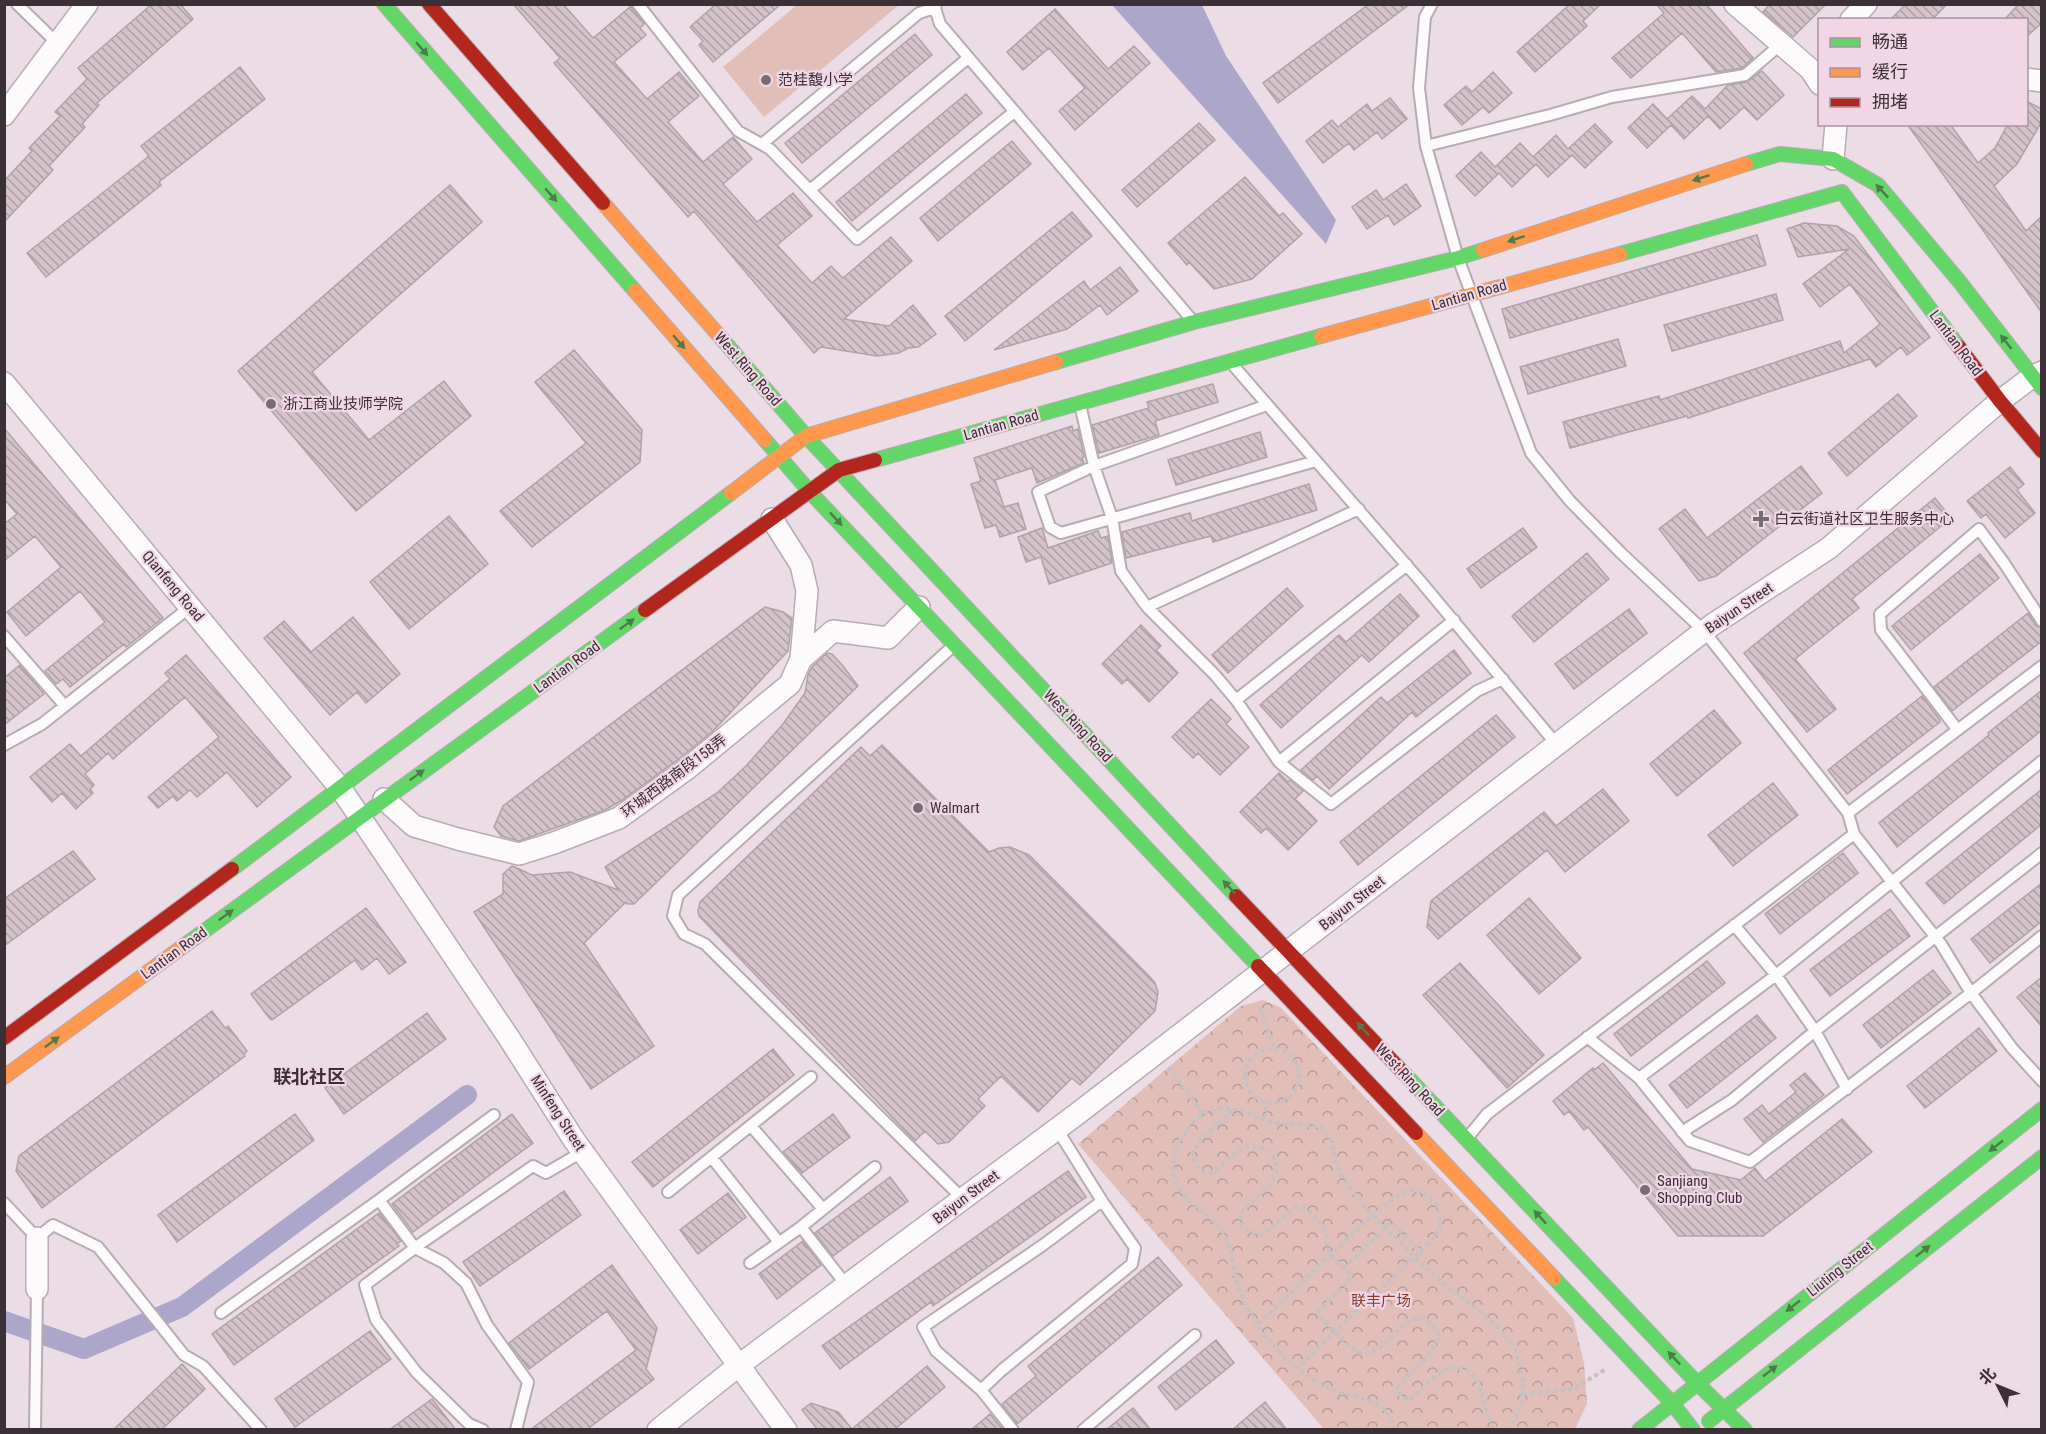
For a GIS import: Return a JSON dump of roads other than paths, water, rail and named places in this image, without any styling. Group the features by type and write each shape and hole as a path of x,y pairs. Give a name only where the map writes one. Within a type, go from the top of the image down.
{"main road":[{"name":"West Ring Road","path":"384,4 810,492 1672,1403 1693,1430"},
{"name":"West Ring Road","path":"429,4 806,436 1289,952 1697,1383 1745,1430"},
{"path":"4,1038 341,789 806,436 1194,322 1458,258 1780,154 1833,159 1878,185 2039,379"},
{"name":"Lantian Road","path":"4,1077 839,471 1842,192 2000,401 2042,451"},
{"name":"Liuting Street","path":"1639,1430 2042,1109"},
{"path":"1698,1430 2042,1157"}],"street":[{"path":"4,115 87,4"},
{"path":"1735,4 1781,45 1816,69"},
{"path":"1853,18 1866,4"},
{"path":"1833,159 1836,126"},
{"name":"Baiyun Street","path":"658,1430 738,1366 848,1287 1289,952 1704,631 1829,548 2000,401 2039,379"},
{"name":"Qianfeng Road","path":"4,383 341,789"},
{"name":"环城西路南段158弄","path":"384,799 414,826 519,854 618,818 688,768 790,684 801,659 807,591 801,565 771,519"},
{"path":"801,659 833,631 888,638 920,607"},
{"name":"Minfeng Street","path":"341,789 509,1038 582,1152 786,1430"},
{"path":"37,1238 37,1289"}],"lane":[{"path":"17,4 58,44"},
{"path":"638,4 738,131 770,149 857,239 1014,112"},
{"path":"1432,4 1425,17 1419,88 1426,146 1458,258 1531,453 1570,501 1621,553 1704,631 1848,813 1854,834 1934,936 1971,993 2012,1048 2042,1081"},
{"path":"762,144 918,13 935,6 940,24 1194,322"},
{"path":"1426,146 1612,97 1745,75 1781,45"},
{"path":"810,190 968,58"},
{"path":"1230,362 1454,620 1557,745"},
{"path":"1080,404 1094,466 1112,518 1121,572 1147,607 1215,675 1236,700 1279,762 1331,804 1477,691 1503,679"},
{"path":"1268,405 1094,466 1038,492 1050,527 1061,533 1316,461"},
{"path":"1147,607 1359,509"},
{"path":"1957,729 1881,630 1880,614 1979,529 2042,621"},
{"path":"1236,700 1407,565"},
{"path":"4,745 42,724 190,607"},
{"path":"1279,762 1454,620"},
{"path":"4,636 65,706"},
{"path":"954,645 678,895 673,916 684,934 705,944 963,1199"},
{"path":"1848,813 2042,666"},
{"path":"1639,1078 1776,975 2042,761"},
{"path":"1466,1139 1487,1114 1854,834"},
{"path":"1682,1132 1732,1101 1815,1031 2042,853"},
{"path":"1734,925 1776,975 1815,1031 1847,1089"},
{"path":"1587,1037 1639,1078 1690,1141 1750,1162 2042,936"},
{"path":"668,1192 811,1077"},
{"path":"221,1313 494,1115"},
{"path":"751,1126 823,1209"},
{"path":"981,1390 1002,1370 1132,1264 1135,1248 1102,1201 1057,1129"},
{"path":"483,1430 469,1424 417,1373 376,1320 365,1285 533,1166 546,1173 582,1152"},
{"path":"712,1158 778,1241"},
{"path":"750,1263 778,1241 801,1227 875,1167"},
{"path":"379,1200 415,1248 444,1263 466,1283 487,1325 528,1382 516,1430"},
{"path":"1013,1430 981,1390 936,1351 923,1327 1043,1245 1102,1201"},
{"path":"4,1203 37,1238 53,1226 98,1247 184,1355 203,1366 261,1430"},
{"path":"801,1227 848,1287"},
{"path":"35,1430 37,1289"},
{"path":"1083,1430 1195,1335"}],"waterway":[{"path":"4,1321 84,1349 182,1307 467,1095"}],"place":[{"name":"范桂馥小学","path":"766,80"},
{"name":"浙江商业技师学院","path":"271,404"},
{"name":"白云街道社区卫生服务中心","path":"1761,519"},
{"name":"Walmart","path":"918,808"},
{"name":"Sanjiang Shopping Club","path":"1645,1190"}],"district":[{"name":"联北社区","path":"309,1076"}],"park label":[{"name":"联丰广场","path":"1381,1301"}]}
